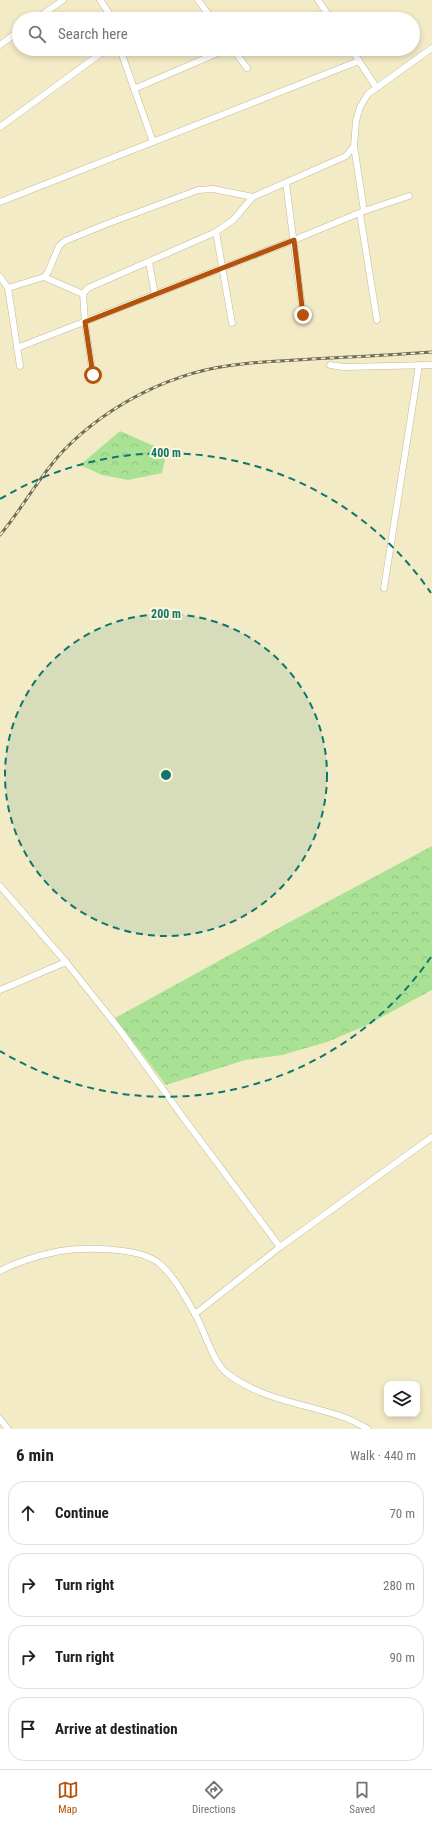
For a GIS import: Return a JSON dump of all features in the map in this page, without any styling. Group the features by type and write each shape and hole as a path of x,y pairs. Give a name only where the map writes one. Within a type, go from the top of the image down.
{"street":[{"path":"46,12 63,0"},
{"path":"198,0 207,12"},
{"path":"318,0 326,12"},
{"path":"102,1 109,12"},
{"path":"0,45 12,36"},
{"path":"377,320 354,146 356,121 360,107 368,94 432,48"},
{"path":"0,127 97,56"},
{"path":"122,56 153,142"},
{"path":"134,89 211,56"},
{"path":"238,56 247,68"},
{"path":"356,56 376,87"},
{"path":"0,202 266,96 359,61"},
{"path":"93,375 85,322 83,294 90,286 216,232 232,220 253,197 346,156 354,146"},
{"path":"286,183 303,315"},
{"path":"8,288 44,276 48,272 59,246 65,241 198,190 214,189 253,197"},
{"path":"17,348 155,295 362,212 409,196"},
{"path":"216,232 232,323"},
{"path":"149,262 155,295"},
{"path":"44,276 83,294"},
{"path":"0,277 8,288 20,366"},
{"path":"330,365 344,368 432,365"},
{"path":"384,588 419,365"},
{"path":"0,886 66,962 120,1030 184,1120 280,1247"},
{"path":"0,990 66,962"},
{"path":"195,1314 280,1247 432,1137"},
{"path":"0,1271 17,1263 62,1251 125,1251 144,1255 160,1264 171,1275 195,1314 210,1348 225,1373 241,1384 284,1400 347,1418 368,1429"},
{"path":"0,1419 8,1429"}],"green space":[{"path":"120,431 154,446 165,460 162,473 128,480 102,475 80,465"},
{"path":"432,846 432,990 365,1026 327,1042 282,1055 245,1060 166,1085 115,1018 286,924"}],"railway":[{"path":"0,535 55,460 82,433 123,404 169,381 217,367 251,363 432,352"}],"route":[{"path":"93,375 85,322 294,240 303,315"}]}
